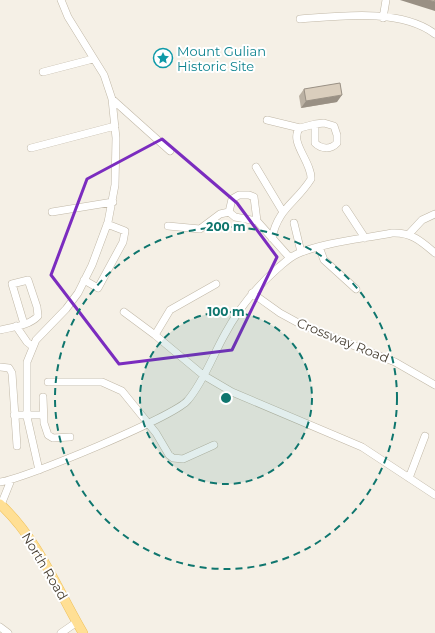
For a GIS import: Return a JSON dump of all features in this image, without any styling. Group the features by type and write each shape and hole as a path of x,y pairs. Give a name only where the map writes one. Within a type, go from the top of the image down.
{"main road":[{"name":"North Road","path":"0,504 22,527 34,545 83,633"}],"street":[{"path":"39,470 27,416 26,374 31,349 36,340 66,309 92,265 107,224 113,202 116,155 112,99 104,75 68,17 61,0"},
{"path":"383,18 386,0"},
{"path":"300,19 358,15 413,22 428,28 435,34"},
{"path":"43,72 93,59"},
{"path":"112,99 170,150"},
{"path":"267,120 300,128 315,124"},
{"path":"31,148 115,126"},
{"path":"272,238 275,224 283,212 311,179 310,168 297,144 297,133 300,128"},
{"path":"256,167 283,212"},
{"path":"229,212 230,202 234,197 239,194 249,195 254,198 256,204 257,221"},
{"path":"52,212 113,202"},
{"path":"346,209 365,238"},
{"path":"168,226 200,229 220,214 229,212 235,216 257,221 290,258"},
{"path":"409,234 422,220 435,214"},
{"path":"294,223 301,252"},
{"path":"84,280 98,288 123,242 125,235 123,230 107,224"},
{"path":"0,482 11,480 39,470 148,423 183,405 195,390 236,314 252,293 290,258 301,252 319,247 392,233 409,234 424,243 435,253"},
{"path":"319,247 324,260 356,288"},
{"path":"0,330 24,324 35,319 38,313 28,280 12,284 24,324"},
{"path":"155,335 170,310 216,284"},
{"name":"Crossway Road","path":"252,293 280,313 302,325 395,362 435,385"},
{"path":"124,312 155,335 203,375 232,392 362,447 435,495"},
{"path":"16,326 31,349"},
{"path":"0,367 9,368 12,372 17,446"},
{"path":"48,382 102,382 122,391 148,423 169,455 173,458 183,459 214,445"},
{"path":"43,397 43,415 48,435 53,438 70,437"},
{"path":"14,416 43,415"},
{"path":"409,478 425,436"},
{"path":"0,504 11,480"},
{"path":"61,633 77,622"},
{"path":"0,627 8,633"}],"highlighted area":[{"path":"162,139 237,203 277,257 232,350 119,364 51,275 87,179"}],"building":[{"path":"340,83 342,95 306,101 304,89"}],"place":[{"name":"Mount Gulian Historic Site","path":"163,58"}]}
